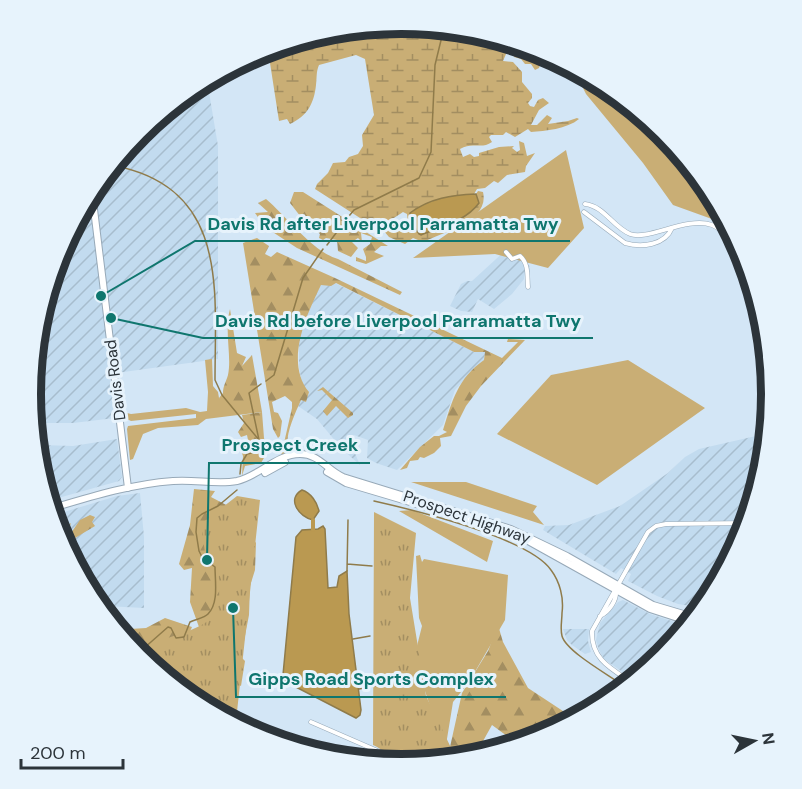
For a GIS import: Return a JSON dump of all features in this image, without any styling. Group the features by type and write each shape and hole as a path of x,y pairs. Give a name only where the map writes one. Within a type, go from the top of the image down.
{"main road":[{"name":"Davis Road","path":"94,207 128,488"},
{"name":"Prospect Highway","path":"59,506 128,488 182,484 219,485 245,480 273,466 301,458 311,460 336,479 346,483 518,537 617,588 657,606 686,615"},
{"name":"Prospect Highway","path":"617,588 654,611 682,620"}],"street":[{"path":"585,204 592,204 631,235 636,236 691,223 708,224 722,231"},
{"path":"584,212 625,243 632,245 656,243 669,236 672,228"},
{"path":"506,252 512,259 519,256 523,258 528,287"},
{"path":"623,677 607,667 596,654 592,646 592,631 600,616 604,615 617,597 617,588 648,532 657,526 666,524 737,523"},
{"path":"311,722 381,754"}],"shaded area":[{"path":"209,90 218,146 218,359 109,374 115,418 73,423 42,423 41,394 48,324 68,257 89,214 130,157 164,124"},
{"path":"476,194 479,203 474,209 445,226 421,235 410,220 410,213 433,201 450,196"},
{"path":"507,249 527,260 530,268 530,272 525,272 524,279 512,294 494,309 478,299 472,312 461,311 450,306 461,284 472,281"},
{"path":"335,283 474,352 485,352 484,360 455,390 443,425 397,470 367,458 368,440 354,435 354,451 360,465 342,449 317,419 298,406 301,399 306,402 299,368 299,340 305,317 321,285"},
{"path":"758,436 749,488 734,532 713,575 692,606 657,596 628,581 631,574 621,568 616,574 543,530 545,526 569,525 620,506 699,449"},
{"path":"117,439 122,477 119,481 56,499 45,445 73,446"},
{"path":"302,490 311,496 318,508 319,511 313,520 299,512 296,507 295,498"},
{"path":"140,493 144,537 144,608 110,606 78,554 61,513 117,496"},
{"path":"323,526 328,588 337,587 339,576 347,571 349,614 361,710 360,715 356,718 286,682 283,675 296,537 302,530 318,529"},
{"path":"623,600 650,614 679,623 656,649 626,675 604,659 596,640 600,623 618,602"},
{"path":"563,629 589,629 588,641 591,652 585,654 572,645 567,640"}],"green space":[{"path":"401,34 471,41 509,51 503,61 513,62 522,72 522,82 532,94 528,103 530,106 534,107 538,100 543,98 549,103 539,110 531,125 537,125 547,115 552,118 548,124 579,119 556,129 531,132 528,129 515,137 506,132 503,135 491,135 489,137 492,142 488,144 460,149 463,157 470,154 474,157 479,156 479,153 499,147 514,146 512,148 517,152 520,150 519,141 524,143 527,156 535,153 526,166 525,172 507,175 498,183 494,181 485,188 477,189 474,194 449,197 417,208 410,213 479,203 476,194 478,191 483,192 480,211 464,224 423,242 413,238 405,244 389,237 383,230 390,225 405,226 408,223 407,214 403,212 374,227 315,189 333,163 345,162 349,157 358,154 363,146 362,135 374,115 365,59 356,55 319,65 315,92 305,113 290,124 287,119 279,121 269,60 331,41"},
{"path":"513,53 538,62 539,68 535,70 531,64 525,64 521,59 514,57"},
{"path":"580,83 620,109 656,140 687,175 716,221 673,205 643,163 586,94"},
{"path":"566,150 584,228 548,268 495,254 413,258"},
{"path":"294,192 303,192 388,246 381,246 374,252 384,256 366,264 356,261 356,257 366,261 363,249 370,244 372,237 361,233 362,242 358,238 352,242 358,248 351,257 338,251 337,240 319,238 320,234 304,221 290,203"},
{"path":"266,199 319,249 402,292 400,295 297,248 265,227 255,213 268,212 258,203"},
{"path":"257,238 269,246 265,254 271,257 277,252 502,358 518,342 507,342 508,339 525,340 481,386 466,406 451,436 440,438 441,446 434,453 410,461 407,468 400,470 420,447 434,436 447,432 443,430 457,391 468,374 484,360 485,352 474,352 336,283 331,286 321,285 304,324 298,353 298,367 309,392 306,402 301,400 290,426 287,440 288,454 281,456 292,402 285,396 272,402 274,412 278,413 282,421 278,438 273,429 243,243"},
{"path":"230,309 237,353 246,357 242,366 252,355 261,406 225,407 219,398 223,393 229,367 228,318"},
{"path":"212,359 213,386 219,398 238,406 261,406 262,412 206,419 198,425 158,428 143,434 133,459 130,460 128,426 196,418 196,414 131,421 123,417 123,412 131,414 186,408 200,412 207,411 205,360"},
{"path":"628,360 705,408 597,485 497,434 551,375"},
{"path":"323,387 353,415 348,418 336,406 327,416 323,411 332,400 322,390 317,391"},
{"path":"262,412 264,438 268,451 261,463 245,466 242,476 243,456 240,448 248,440 247,435 241,437 238,432 244,423 242,415"},
{"path":"411,482 466,482 537,506 533,512 544,525"},
{"path":"194,489 215,491 211,497 232,508 256,543 255,570 250,586 249,615 241,657 245,661 241,686 224,677 204,641 190,602 192,568 184,570 179,564 190,525"},
{"path":"237,496 260,500 237,714 201,694 146,649 160,641 200,626 216,613 219,601 218,570 213,559 205,553 201,524"},
{"path":"412,510 493,541 487,562 399,511"},
{"path":"374,512 416,533 410,598 426,696 452,750 425,754 386,754 373,745"},
{"path":"90,515 95,517 92,522 95,526 71,539 68,532 71,533 80,520"},
{"path":"420,555 422,562 424,559 508,575 505,620 469,682 453,702 445,751 414,658 422,626 419,618 416,556"},
{"path":"165,618 192,627 186,640 150,652 128,630 146,628"},
{"path":"498,625 503,642 528,688 567,713 539,727 509,737 492,725 481,746 449,751 462,693 488,651"}],"waterway":[{"path":"349,216 354,210 419,178 431,152 435,65 442,37"},
{"path":"121,168 153,178 179,197 197,220 208,248 213,279 215,380 222,395 259,440"},
{"path":"327,245 346,220"},
{"path":"266,381 274,375 303,278 323,249"},
{"path":"240,474 241,464 247,454 263,449 249,393 261,384"},
{"path":"145,648 168,627 171,628 176,638 184,637 190,622 206,615 214,604 215,567 202,557 199,551 196,532 197,518 218,506 237,490"},
{"path":"374,501 496,536 539,558 551,570 561,590 561,633 565,642 579,655 618,682"},
{"path":"313,520 313,530"},
{"path":"347,571 348,520"},
{"path":"347,564 372,566"},
{"path":"353,639 370,636"},
{"path":"359,689 375,686"}],"place":[{"name":"Davis Rd after Liverpool Parramatta Twy","path":"101,296"},
{"name":"Davis Rd before Liverpool Parramatta Twy","path":"111,318"},
{"name":"Prospect Creek","path":"207,560"},
{"name":"Gipps Road Sports Complex","path":"233,608"}]}
